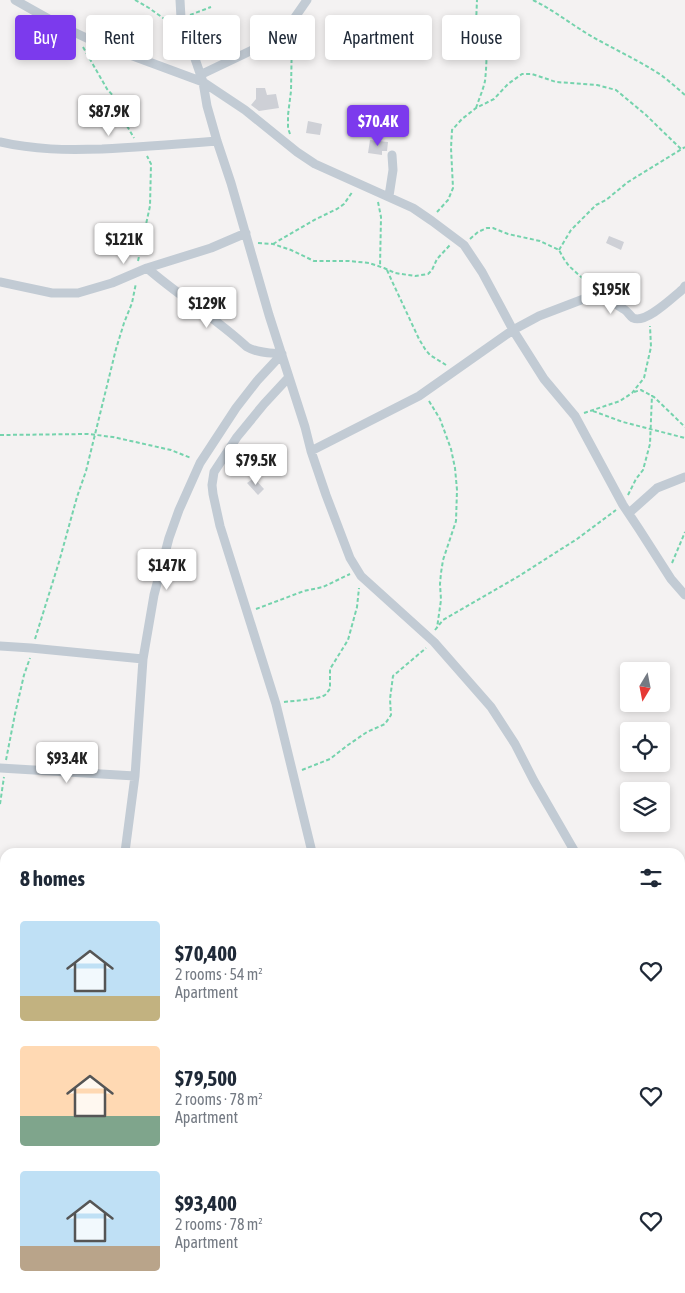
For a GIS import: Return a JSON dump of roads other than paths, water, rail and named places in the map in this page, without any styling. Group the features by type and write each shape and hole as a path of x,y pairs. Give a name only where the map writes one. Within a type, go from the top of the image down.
{"street":[{"path":"16,0 74,33 112,49 201,78 315,164 413,208 464,245 482,272 513,330 544,379 575,416 623,505 671,579 685,595"},
{"path":"180,0 181,18 185,34 201,78 207,106 246,233 254,267 311,451 350,558 360,573 432,640 491,706 515,744 573,848"},
{"path":"201,78 265,44 291,23 307,0"},
{"path":"0,142 32,148 58,150 139,147 217,141"},
{"path":"389,196 393,170 392,155"},
{"path":"0,282 52,293 78,293 112,283 147,268 211,248 246,233"},
{"path":"147,268 247,347 260,352 282,354"},
{"path":"311,451 419,396 513,330 568,304 600,294 637,319 648,316 684,288"},
{"path":"126,848 135,776 144,659 154,595 169,538 200,463 236,408 257,381 282,354"},
{"path":"289,377 237,437 214,472 212,485 220,526 276,704 311,848"},
{"path":"629,513 657,488 685,477"},
{"path":"0,646 144,659"},
{"path":"3,769 135,776"}]}
